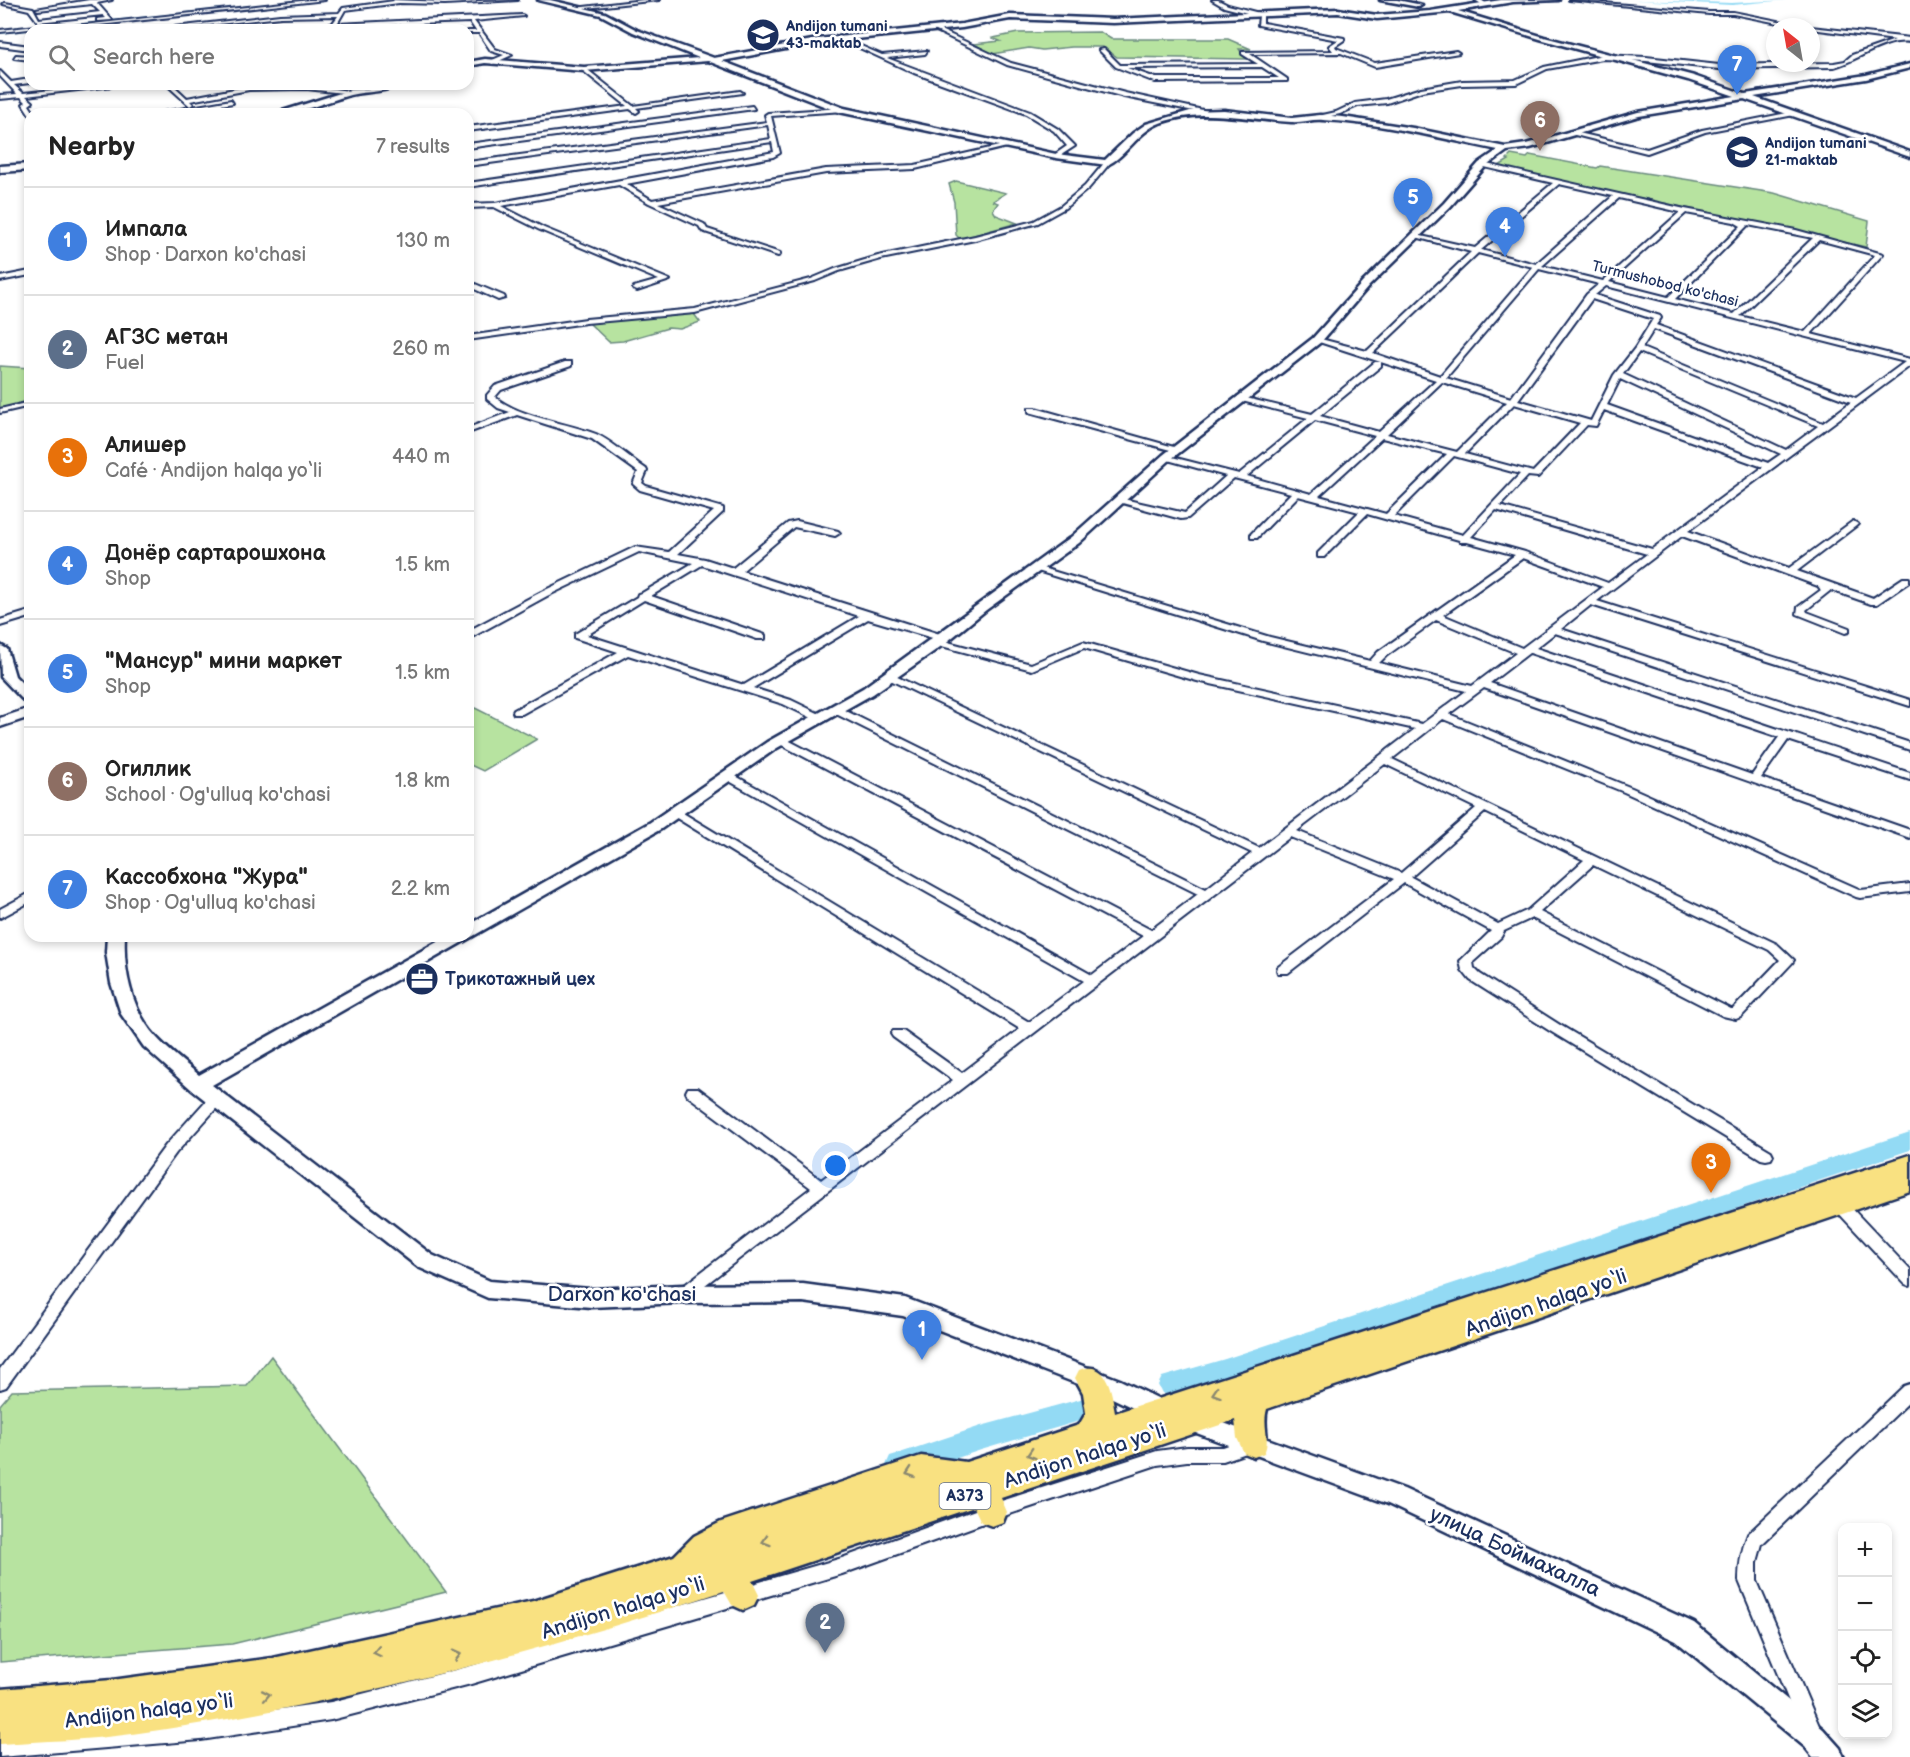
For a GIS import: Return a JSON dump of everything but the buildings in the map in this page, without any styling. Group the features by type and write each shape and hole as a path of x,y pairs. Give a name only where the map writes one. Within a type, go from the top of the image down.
{"highway":[{"name":"Andijon halqa yo‘li","path":"0,1705 112,1695 273,1674 533,1616 682,1569 692,1556 707,1543 721,1536 921,1469 980,1492 1089,1434 1910,1164"},
{"name":"Andijon halqa yo‘li","path":"0,1727 130,1718 262,1696 398,1669 737,1585 980,1492 1910,1181"},
{"path":"1089,1378 1097,1390 1101,1414 1089,1434"},
{"path":"1254,1444 1249,1429 1249,1416 1256,1400"}],"street":[{"path":"39,9 110,0"},
{"path":"244,0 259,4"},
{"path":"60,24 259,4 323,0"},
{"path":"335,24 343,9 397,1 445,3 516,0"},
{"path":"541,0 603,14 635,31 842,110 1056,156 1107,163"},
{"path":"577,8 657,0"},
{"path":"1214,0 1226,6 1261,15"},
{"path":"1383,0 1452,10 1691,78 1910,155"},
{"path":"1477,0 1485,4"},
{"path":"474,64 492,62 584,69 710,60 842,38 962,26 1013,17 1113,21 1338,11 1377,17 1452,10 1513,0 1556,0"},
{"path":"1571,0 1709,13 1733,13 1766,19"},
{"path":"3,4 33,1"},
{"path":"92,1 110,19"},
{"path":"274,24 288,2"},
{"path":"70,24 159,18 288,2"},
{"path":"3,4 31,9 39,24"},
{"path":"50,24 104,13"},
{"path":"210,24 280,16 340,14"},
{"path":"1261,15 1260,24 1342,39 1332,46 1340,52 1375,65 1456,53"},
{"path":"402,24 522,16"},
{"path":"159,18 163,24"},
{"path":"471,20 493,50 509,55 492,62"},
{"path":"0,32 24,28"},
{"path":"934,28 1009,64 1124,94 1209,112 1297,120 1338,113 1357,104 1387,101 1421,90 1462,83 1516,82 1546,68 1613,57 1647,58 1719,67 1834,65 1901,39"},
{"path":"1820,29 1910,40"},
{"path":"0,32 24,31"},
{"path":"474,32 480,32"},
{"path":"842,38 881,57 1018,110 1050,125 1061,133 1068,141 1067,144 1072,146 1056,156"},
{"path":"0,44 24,47"},
{"path":"1102,50 1118,66 1155,80 1285,80 1244,53 1340,52"},
{"path":"881,57 925,52"},
{"path":"16,57 24,58"},
{"path":"1118,66 1262,66"},
{"path":"474,929 654,826 780,740 868,691 1075,540 1172,453 1317,340 1482,165 1505,150 1638,114 1866,77 1910,66"},
{"path":"584,69 693,158"},
{"path":"0,73 30,102 26,104 28,108"},
{"path":"10,84 24,82"},
{"path":"0,97 69,90"},
{"path":"176,90 194,108 231,102"},
{"path":"186,100 230,90"},
{"path":"334,90 353,92 375,90"},
{"path":"298,108 353,92"},
{"path":"474,128 740,93"},
{"path":"474,145 752,108"},
{"path":"474,206 495,205 774,155 777,153 775,140 768,117 771,114 842,110"},
{"path":"474,337 586,321 695,311 804,283 880,257 975,238 1036,222 1063,207 1087,187 1128,141 1148,125 1158,121 1209,112"},
{"path":"1570,134 1647,151 1704,131 1792,114"},
{"path":"1317,117 1395,128 1505,150"},
{"path":"474,163 770,123"},
{"path":"474,184 775,140"},
{"path":"651,202 826,171 915,167 1008,146"},
{"path":"699,162 706,167"},
{"path":"1482,165 1745,225 1670,300"},
{"path":"0,169 24,167"},
{"path":"620,182 651,202 702,225 704,230 778,254"},
{"path":"1368,354 1477,250 1558,182"},
{"path":"1313,498 1441,379 1539,265 1618,195"},
{"path":"495,205 542,229 666,280 637,289"},
{"path":"1387,518 1513,401 1590,296 1684,211"},
{"path":"1735,222 1752,222 1880,254 1807,334"},
{"name":"Turmushobod ko'chasi","path":"1414,235 1910,361"},
{"path":"1737,316 1817,238"},
{"path":"0,279 24,274"},
{"path":"474,286 501,298"},
{"path":"1317,340 1593,424 1604,407 1618,375 1638,349 1657,316 1590,296"},
{"path":"1652,326 1857,401"},
{"path":"1638,349 1824,426"},
{"path":"683,1294 1424,728 1910,361"},
{"path":"568,364 506,384 491,393 490,397 517,412 596,437 643,471 637,484 643,488 720,510 671,555"},
{"path":"1119,501 1182,516 1188,515 1378,364"},
{"path":"1618,375 1788,454"},
{"path":"1241,398 1535,475 1585,422"},
{"path":"0,411 24,405"},
{"path":"1604,407 1770,467"},
{"path":"1032,410 1172,453 1236,476 1463,540 1522,554 1611,587"},
{"path":"474,429 517,412"},
{"path":"1463,540 1526,472"},
{"path":"1254,536 1296,493"},
{"path":"1494,507 1655,553"},
{"path":"1321,555 1364,512"},
{"path":"1790,572 1853,524"},
{"path":"736,571 792,525 835,533"},
{"path":"1682,532 1874,602 1906,580"},
{"path":"474,632 544,594 638,549 702,561 736,571 940,640 1032,667 1083,645 1197,678 1424,728"},
{"path":"1373,664 1382,654 1522,554"},
{"path":"702,561 641,596 579,636 746,688 787,702 819,717"},
{"path":"1036,569 1267,639 1479,687 1910,834"},
{"path":"1821,584 1827,590 1800,612 1845,630"},
{"path":"641,596 761,637"},
{"path":"1591,602 1910,703"},
{"path":"746,688 867,615"},
{"path":"0,623 24,616"},
{"path":"1436,616 1526,651 1910,777"},
{"path":"1554,630 1910,747"},
{"path":"0,649 8,676 24,693"},
{"path":"518,712 627,651"},
{"path":"888,676 1261,853"},
{"path":"834,709 1207,894"},
{"path":"0,723 24,714"},
{"path":"1442,715 1617,786 1860,894 1910,888"},
{"path":"1755,780 1785,736"},
{"path":"780,740 1152,936"},
{"path":"1384,759 1773,948 1788,960 1736,1014 1728,1013 1532,913"},
{"path":"728,776 1093,981"},
{"path":"1283,970 1403,878 1484,807"},
{"path":"674,813 1030,1029"},
{"path":"1289,831 1403,878 1498,929"},
{"path":"1591,860 1532,913 1498,929 1497,934 1466,961 1468,970 1475,978 1555,1028 1766,1155"},
{"path":"0,914 24,900"},
{"name":"Darxon ko'chasi","path":"116,942 120,982 130,1014 150,1042 198,1084 425,1261 488,1290 591,1298 683,1294 803,1293 905,1307 1089,1378 1161,1411"},
{"path":"198,1084 450,942"},
{"path":"898,1034 962,1080"},
{"path":"693,1092 821,1188"},
{"path":"0,1382 171,1149 217,1098"},
{"path":"1839,1204 1910,1280"},
{"path":"1814,1738 1748,1581 1748,1562 1754,1540 1910,1391"},
{"name":"улица Боймахалла","path":"1161,1411 1396,1496 1685,1632 1814,1738 1832,1757"},
{"path":"980,1492 1157,1458 1187,1454 1223,1454 1254,1444"},
{"path":"0,1749 201,1730 331,1711 471,1676 737,1585"}],"green space":[{"path":"1100,32 1111,39 1228,39 1251,49 1239,49 1246,59 1117,57 1103,47 1042,50 1029,48 992,54 974,44 1000,41 993,38 1018,33"},
{"path":"1511,155 1527,158 1530,155 1597,168 1600,166 1774,193 1869,221 1866,247 1497,167 1509,160 1507,159"},
{"path":"956,181 1006,193 993,201 998,203 993,210 996,215 1017,223 960,239 956,235 954,202 949,184"},
{"path":"694,314 700,322 680,329 668,328 623,341 609,342 588,322"},
{"path":"0,366 24,368 24,403 0,409"},
{"path":"474,709 537,739 483,771 474,767"},
{"path":"271,1356 446,1592 232,1644 0,1662 0,1405 12,1391 247,1386"}],"waterway":[{"path":"85,24 310,0"},
{"path":"1635,0 1732,4 1785,0"},
{"path":"0,33 24,30"},
{"path":"1171,1385 1225,1370 1910,1141"},
{"path":"900,1465 981,1438 1084,1409"}],"place":[{"name":"Andijon tumani 43-maktab","path":"763,35"},
{"name":"Кассобхона \"Жура\"","path":"1737,95"},
{"name":"Огиллик","path":"1540,151"},
{"name":"Andijon tumani 21-maktab","path":"1742,152"},
{"name":"\"Мансур\" мини маркет","path":"1413,228"},
{"name":"Донёр сартарошхона","path":"1505,257"},
{"name":"Трикотажный цех","path":"422,979"},
{"name":"Алишер","path":"1711,1193"},
{"name":"Импала","path":"922,1360"},
{"name":"АГЗС метан","path":"825,1653"}]}
